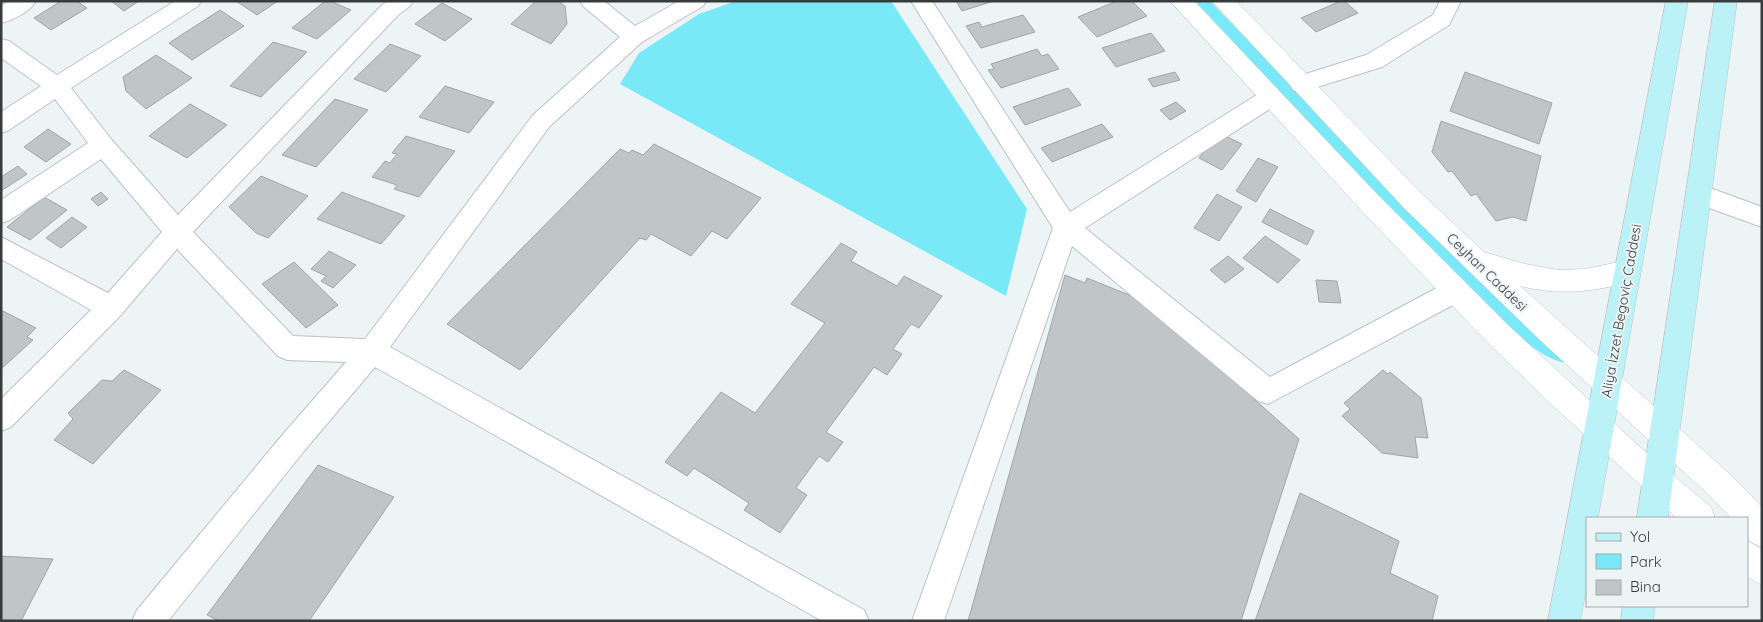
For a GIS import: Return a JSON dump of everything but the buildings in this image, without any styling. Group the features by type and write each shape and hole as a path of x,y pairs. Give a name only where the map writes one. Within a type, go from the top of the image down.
{"main road":[{"name":"Aliya İzzet Begoviç Caddesi","path":"1564,621 1677,1"},
{"path":"1652,517 1726,1"},
{"path":"1637,621 1639,607"}],"street":[{"path":"1,16 26,1"},
{"path":"1,124 191,1"},
{"path":"1,418 111,308 177,232 390,10 403,1"},
{"path":"590,1 634,37"},
{"path":"148,621 294,442 372,351 541,121 634,37 696,1"},
{"path":"921,1 1066,227 1268,392 1455,292"},
{"path":"1181,1 1455,292 1599,430 1699,517"},
{"name":"Ceyhan Caddesi","path":"1222,1 1412,200 1607,384 1721,486 1762,532"},
{"path":"1301,84 1374,61 1441,20 1451,1"},
{"path":"1,47 57,86 103,145 177,232 287,348 372,351 853,621"},
{"path":"928,621 1066,227 1271,97"},
{"path":"1,213 103,145"},
{"path":"1699,194 1762,217"},
{"path":"1,247 111,308"},
{"path":"1475,261 1512,273 1542,279 1596,278 1628,271"},
{"path":"1748,558 1762,569"}],"green space":[{"path":"736,1 891,1 1027,209 1006,296 620,84 639,53 699,14"},
{"path":"1195,1 1210,1 1395,194 1569,363 1551,358 1522,339 1384,202"}]}
